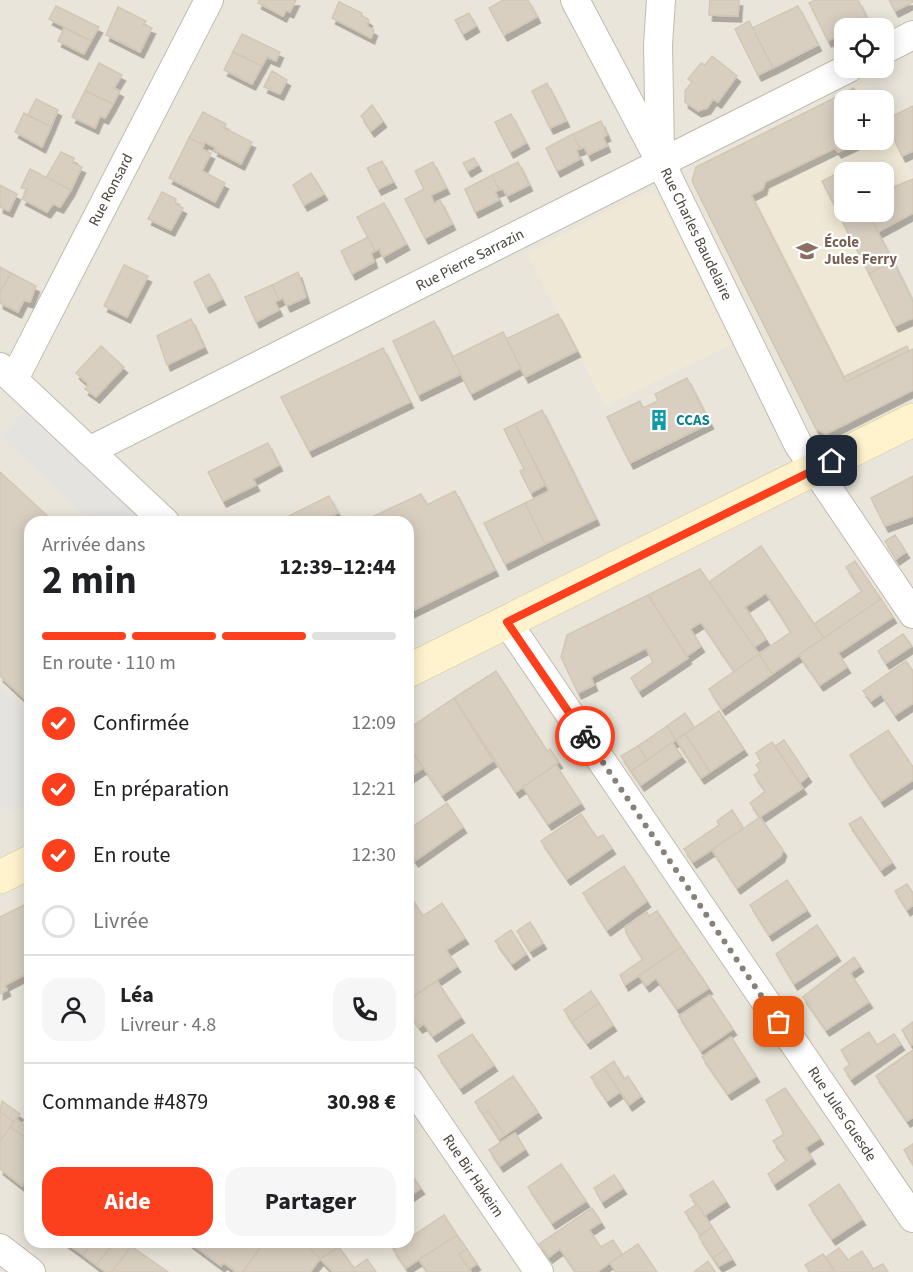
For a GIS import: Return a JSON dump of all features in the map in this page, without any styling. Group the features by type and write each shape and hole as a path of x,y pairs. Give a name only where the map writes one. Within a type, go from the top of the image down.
{"street":[{"name":"Rue Ronsard","path":"7,373 209,0"},
{"name":"Rue Charles Baudelaire","path":"575,0 660,161 798,444 813,470 913,614"},
{"path":"660,161 658,45 661,0"},
{"path":"894,45 913,35"},
{"name":"Rue Pierre Sarrazin","path":"89,451 617,186 660,161 834,75"},
{"path":"7,373 159,516"},
{"path":"414,668 913,420"},
{"name":"Rue Jules Guesde","path":"507,622 913,1218"},
{"name":"Rue Bir Hakeim","path":"414,1089 539,1272"},
{"path":"0,1248 32,1272"}],"shaded area":[{"path":"0,0 913,0 913,1272 0,1272"},
{"name":"École Jules Ferry","path":"864,83 868,90 850,90"},
{"name":"École Jules Ferry","path":"834,98 834,150 894,150 894,140 913,177 913,213 878,232 913,302 913,390 816,429 692,181 696,167"},
{"path":"647,192 661,197 732,344 605,406 527,253"},
{"path":"26,410 141,516 86,516 1,437"},
{"path":"0,687 24,709 24,805 9,813 0,804"}],"building":[{"path":"259,0 296,0 290,12 286,10 283,16 258,3"},
{"path":"503,0 528,0 537,17 504,35 489,8"},
{"path":"710,0 739,0 738,16 709,15"},
{"path":"816,0 858,0 867,18 834,18 834,38 828,41 809,3"},
{"path":"889,0 913,0 913,2 895,11"},
{"path":"339,2 362,13 361,15 369,20 367,26 374,30 371,38 332,18"},
{"path":"56,6 99,27 91,41 49,19"},
{"path":"798,6 818,45 773,68 752,28"},
{"path":"118,7 146,21 143,25 152,28 140,52 106,35"},
{"path":"469,13 476,26 463,34 455,20"},
{"path":"749,21 773,68 758,75 735,29"},
{"path":"64,28 91,41 84,54 58,41"},
{"path":"242,34 280,52 276,61 267,57 262,66 233,52"},
{"path":"233,52 262,66 252,84 224,70"},
{"path":"712,56 737,76 718,102 713,99 707,108 698,111 685,102 685,91 692,82 688,79 701,63 705,65"},
{"path":"99,63 122,75 114,88 120,91 113,104 85,91"},
{"path":"272,71 287,80 280,94 264,87"},
{"path":"547,83 566,121 550,128 532,91"},
{"path":"85,91 113,104 105,118 100,116 95,128 72,117"},
{"path":"834,98 834,148 765,182 763,189 751,195 846,382 913,349 913,390 826,434 816,429 692,181 696,167"},
{"path":"36,99 58,110 51,127 28,115"},
{"path":"372,105 383,121 371,131 361,116"},
{"path":"913,106 913,151 902,156 894,139 894,116"},
{"path":"203,112 226,124 224,128 252,142 241,164 214,150 216,148 205,142 204,145 189,138"},
{"path":"24,113 51,127 42,147 15,132"},
{"path":"511,114 526,143 510,152 495,122"},
{"path":"601,121 607,135 603,137 607,146 588,155 584,147 580,149 573,134"},
{"path":"573,134 580,149 576,150 580,159 557,171 546,148"},
{"path":"189,138 204,145 202,149 211,153 202,171 225,183 215,202 169,178"},
{"path":"61,152 74,158 73,163 82,167 71,190 46,178"},
{"path":"474,158 478,165 468,171 463,163"},
{"path":"382,161 393,182 378,189 367,168"},
{"path":"433,162 446,188 431,195 434,204 440,200 452,224 425,238 405,199 424,189 415,171"},
{"path":"518,162 529,185 507,196 503,189 499,190 492,175"},
{"path":"30,169 71,190 60,207 53,204 47,212 22,199 28,189 21,188"},
{"path":"311,173 324,194 304,205 293,185"},
{"path":"492,175 499,190 495,192 499,200 475,212 465,189"},
{"path":"834,175 834,205 822,181"},
{"path":"913,179 913,213 878,232 872,222 894,222 894,187"},
{"path":"0,185 17,194 9,211 0,207"},
{"path":"162,192 176,199 175,203 183,208 171,230 148,219"},
{"path":"384,203 406,244 383,257 379,249 375,251 357,217"},
{"path":"843,222 872,222 893,261 869,274"},
{"path":"368,237 375,251 371,253 374,262 352,274 341,251"},
{"path":"893,261 913,302 913,318 895,326 869,274"},
{"path":"124,265 148,276 127,317 104,306"},
{"path":"0,267 11,273 0,292"},
{"path":"298,272 306,297 287,306 283,298 279,300 272,285"},
{"path":"11,273 36,286 30,302 24,300 18,312 0,303 0,292"},
{"path":"209,274 222,299 206,307 194,282"},
{"path":"272,285 279,300 275,302 279,310 256,322 245,297"},
{"path":"558,314 577,351 525,377 506,339"},
{"path":"191,319 204,347 167,365 157,336"},
{"path":"434,321 461,374 418,395 393,341"},
{"path":"503,332 521,368 471,394 452,357"},
{"path":"101,346 124,367 96,397 85,389 88,384 76,373"},
{"path":"907,346 909,351 846,382 843,377"},
{"path":"383,348 410,402 309,451 281,397"},
{"name":"CCAS","path":"687,378 710,423 630,463 607,417 640,401 643,408 658,401 655,394"},
{"path":"542,410 596,519 545,544 525,503 549,491 515,424"},
{"path":"515,424 545,485 531,493 520,471 524,469 504,429"},
{"path":"268,443 279,465 253,479 256,485 223,501 208,472"},
{"path":"0,472 48,516 24,516 24,698 0,676"},
{"path":"913,476 913,516 885,526 871,498"},
{"path":"455,491 495,570 414,610 414,516 374,516 421,494 427,505"},
{"path":"329,496 338,513 331,516 289,516"},
{"path":"525,503 545,544 505,564 484,523"},
{"path":"895,535 906,552 896,559 885,541"},
{"path":"761,546 824,638 772,674 759,654 791,632 766,593 745,607 766,639 754,647 709,582"},
{"path":"855,561 881,599 824,638 814,624 862,591 846,567"},
{"path":"700,569 759,654 734,671 701,622 690,629 701,646 687,656 648,595"},
{"path":"648,595 688,658 639,691 631,678 653,662 646,648 591,677 594,685 578,693 561,657 567,635"},
{"path":"881,599 893,617 838,653 847,667 820,685 799,655"},
{"path":"903,634 912,646 886,663 878,651"},
{"path":"759,654 772,674 722,709 709,689"},
{"path":"906,661 913,671 913,703 895,715 881,694 871,701 863,691"},
{"path":"496,671 547,751 550,749 559,762 516,792 454,698"},
{"path":"454,698 493,761 442,795 414,754 414,725"},
{"path":"719,711 744,749 710,772 685,734"},
{"path":"685,713 694,727 676,740 667,726"},
{"path":"667,726 676,740 647,760 638,746"},
{"path":"888,730 913,767 913,780 881,801 850,755"},
{"path":"685,734 710,772 701,778 676,740"},
{"path":"784,740 808,776 800,783 775,746"},
{"path":"772,742 803,788 760,817 750,803 766,791 754,775 760,771 756,765 761,761 756,753"},
{"path":"672,743 682,756 641,785 631,771"},
{"path":"638,746 647,760 631,771 621,756"},
{"path":"414,754 423,768 414,774"},
{"path":"556,765 581,803 548,824 523,787"},
{"path":"447,803 463,827 415,861 414,826"},
{"path":"732,810 744,829 693,862 684,849 719,825 717,821"},
{"path":"581,814 597,838 603,835 612,848 567,879 541,841"},
{"path":"760,817 783,850 781,856 737,888 712,850"},
{"path":"861,817 892,862 881,870 849,824"},
{"path":"624,866 647,901 607,930 583,893"},
{"path":"787,880 807,910 769,935 750,905"},
{"path":"907,884 913,893 913,905 907,910 895,891"},
{"path":"414,902 423,916 442,903 465,938 446,950 457,966 414,996"},
{"path":"24,905 24,975 5,985 7,990 0,994 0,917"},
{"path":"657,911 681,947 625,985 620,975 643,959 626,933 625,927 647,912 649,916"},
{"path":"530,922 543,943 530,951 517,931"},
{"path":"817,925 837,955 794,984 776,954"},
{"path":"511,930 526,954 512,964 495,941"},
{"path":"681,947 709,988 677,1009 656,978 646,986 639,976"},
{"path":"854,957 860,966 850,973 869,1002 826,1030 803,997"},
{"path":"437,981 461,1017 433,1036 424,1024 419,1027 414,1020 414,996"},
{"path":"591,991 599,1003 572,1022 564,1010"},
{"path":"710,995 733,1029 701,1051 679,1016"},
{"path":"599,1003 613,1025 587,1043 572,1022"},
{"path":"913,1022 913,1044 911,1045 902,1030"},
{"path":"869,1032 877,1045 894,1034 901,1044 851,1079 844,1069 850,1064 841,1050"},
{"path":"472,1034 494,1065 460,1088 438,1056"},
{"path":"731,1037 756,1076 728,1094 702,1057"},
{"path":"913,1050 913,1117 907,1121 876,1076"},
{"path":"614,1061 624,1079 628,1076 641,1096 629,1105 604,1068"},
{"path":"604,1068 620,1092 607,1101 591,1077"},
{"path":"513,1076 538,1112 505,1135 488,1111 483,1114 475,1102"},
{"path":"785,1088 820,1138 805,1148 812,1158 774,1184 768,1174 787,1160 773,1141 784,1134 766,1100"},
{"path":"2,1101 20,1114 14,1122 0,1112"},
{"path":"488,1111 505,1135 499,1139 483,1114"},
{"path":"0,1112 14,1122 0,1141"},
{"path":"16,1119 24,1125 24,1137 10,1127"},
{"path":"10,1127 24,1137 24,1183 22,1186 0,1169 0,1141"},
{"path":"515,1133 525,1149 500,1166 489,1150"},
{"path":"913,1144 913,1164 904,1150"},
{"path":"561,1164 586,1201 552,1223 528,1187"},
{"path":"614,1175 623,1188 602,1202 594,1188"},
{"path":"414,1178 421,1188 414,1193"},
{"path":"713,1181 726,1201 704,1216 690,1195"},
{"path":"839,1184 862,1219 832,1239 809,1205"},
{"path":"697,1204 712,1227 700,1235 685,1212"},
{"path":"592,1208 601,1222 589,1230 601,1247 613,1240 622,1254 597,1272 576,1272 560,1249 549,1257 539,1244"},
{"path":"444,1215 457,1235 406,1268 393,1249 414,1248 414,1235"},
{"path":"712,1227 726,1249 713,1258 699,1237"},
{"path":"457,1235 467,1249 459,1254 471,1272 428,1272 419,1260"},
{"path":"638,1244 657,1272 616,1272 610,1263"},
{"path":"73,1248 88,1248 83,1255"},
{"path":"88,1248 110,1248 96,1265 83,1255"},
{"path":"110,1248 130,1248 112,1272 106,1272 96,1265"},
{"path":"130,1248 134,1248 168,1272 112,1272"},
{"path":"197,1248 260,1248 243,1272 236,1272 224,1263 221,1266"},
{"path":"260,1248 310,1248 320,1259 310,1272 243,1272"},
{"path":"310,1248 336,1248 320,1259"},
{"path":"340,1248 354,1268 367,1259 376,1272 333,1272 320,1259"},
{"path":"839,1248 848,1260 862,1251 873,1269 883,1264 888,1272 835,1272 826,1257"},
{"path":"467,1249 477,1264 469,1269 459,1254"},
{"path":"726,1249 732,1259 719,1266 713,1258"},
{"path":"823,1254 835,1272 810,1272 805,1265"},
{"path":"708,1261 715,1272 694,1272"}],"way so far":[{"path":"585,736 779,1022"}],"place":[{"name":"École Jules Ferry","path":"807,251"},
{"name":"CCAS","path":"659,420"}],"route":[{"path":"585,736 507,622 832,461"}]}
